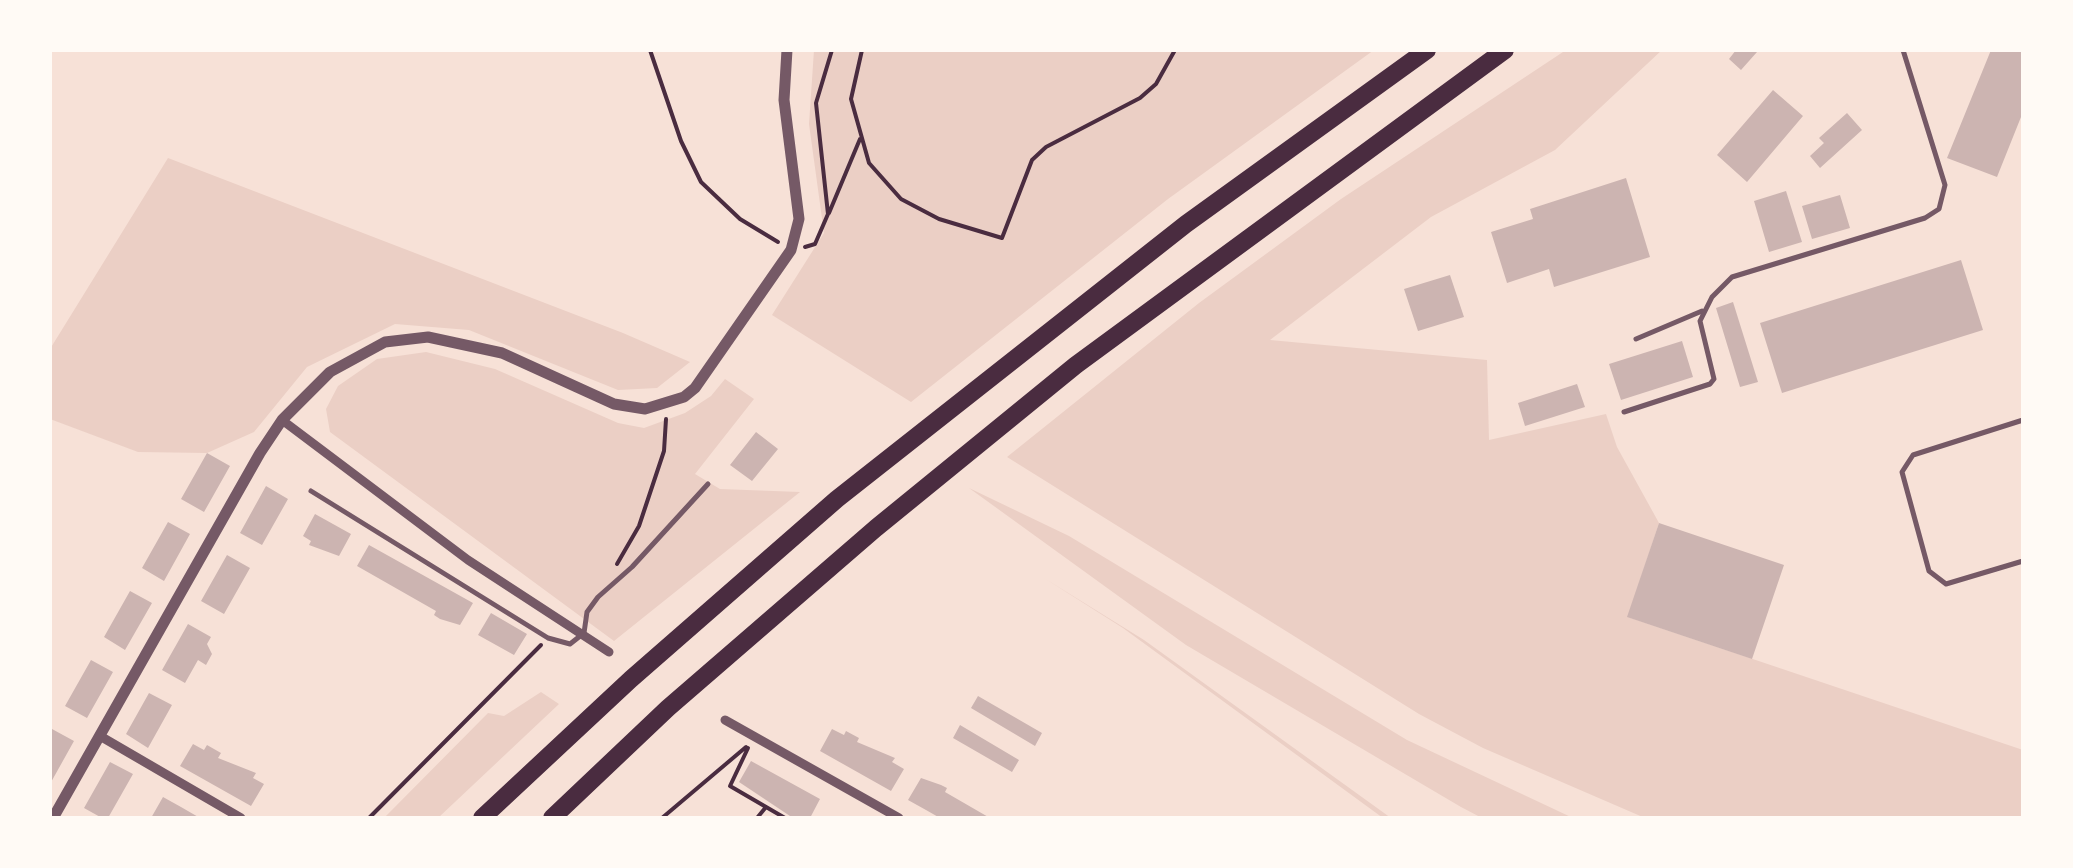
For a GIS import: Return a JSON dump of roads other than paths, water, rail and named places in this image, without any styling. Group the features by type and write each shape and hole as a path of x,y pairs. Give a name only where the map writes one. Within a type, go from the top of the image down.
{"highway":[{"path":"482,818 631,679 837,498 1038,336 1426,50"},
{"path":"552,818 668,708 876,528 1076,365 1505,50"}],"street":[{"path":"53,818 282,420 330,372 385,342 428,336 502,353 614,404 645,409 684,397 708,372 792,250 799,219 784,100 787,50"},
{"path":"282,420 468,560 609,652"},
{"path":"725,720 899,818"},
{"path":"100,736 242,818"}],"lane":[{"path":"1636,339 1702,311 1732,277 1926,218 1939,210 1945,185 1903,50"},
{"path":"1624,412 1710,384 1714,379 1702,333 1702,311"},
{"path":"2023,420 1913,455 1902,472 1929,571 1946,584 2023,561"},
{"path":"312,491 548,638 570,644 584,633 587,612 598,597 632,567 708,484"}]}
